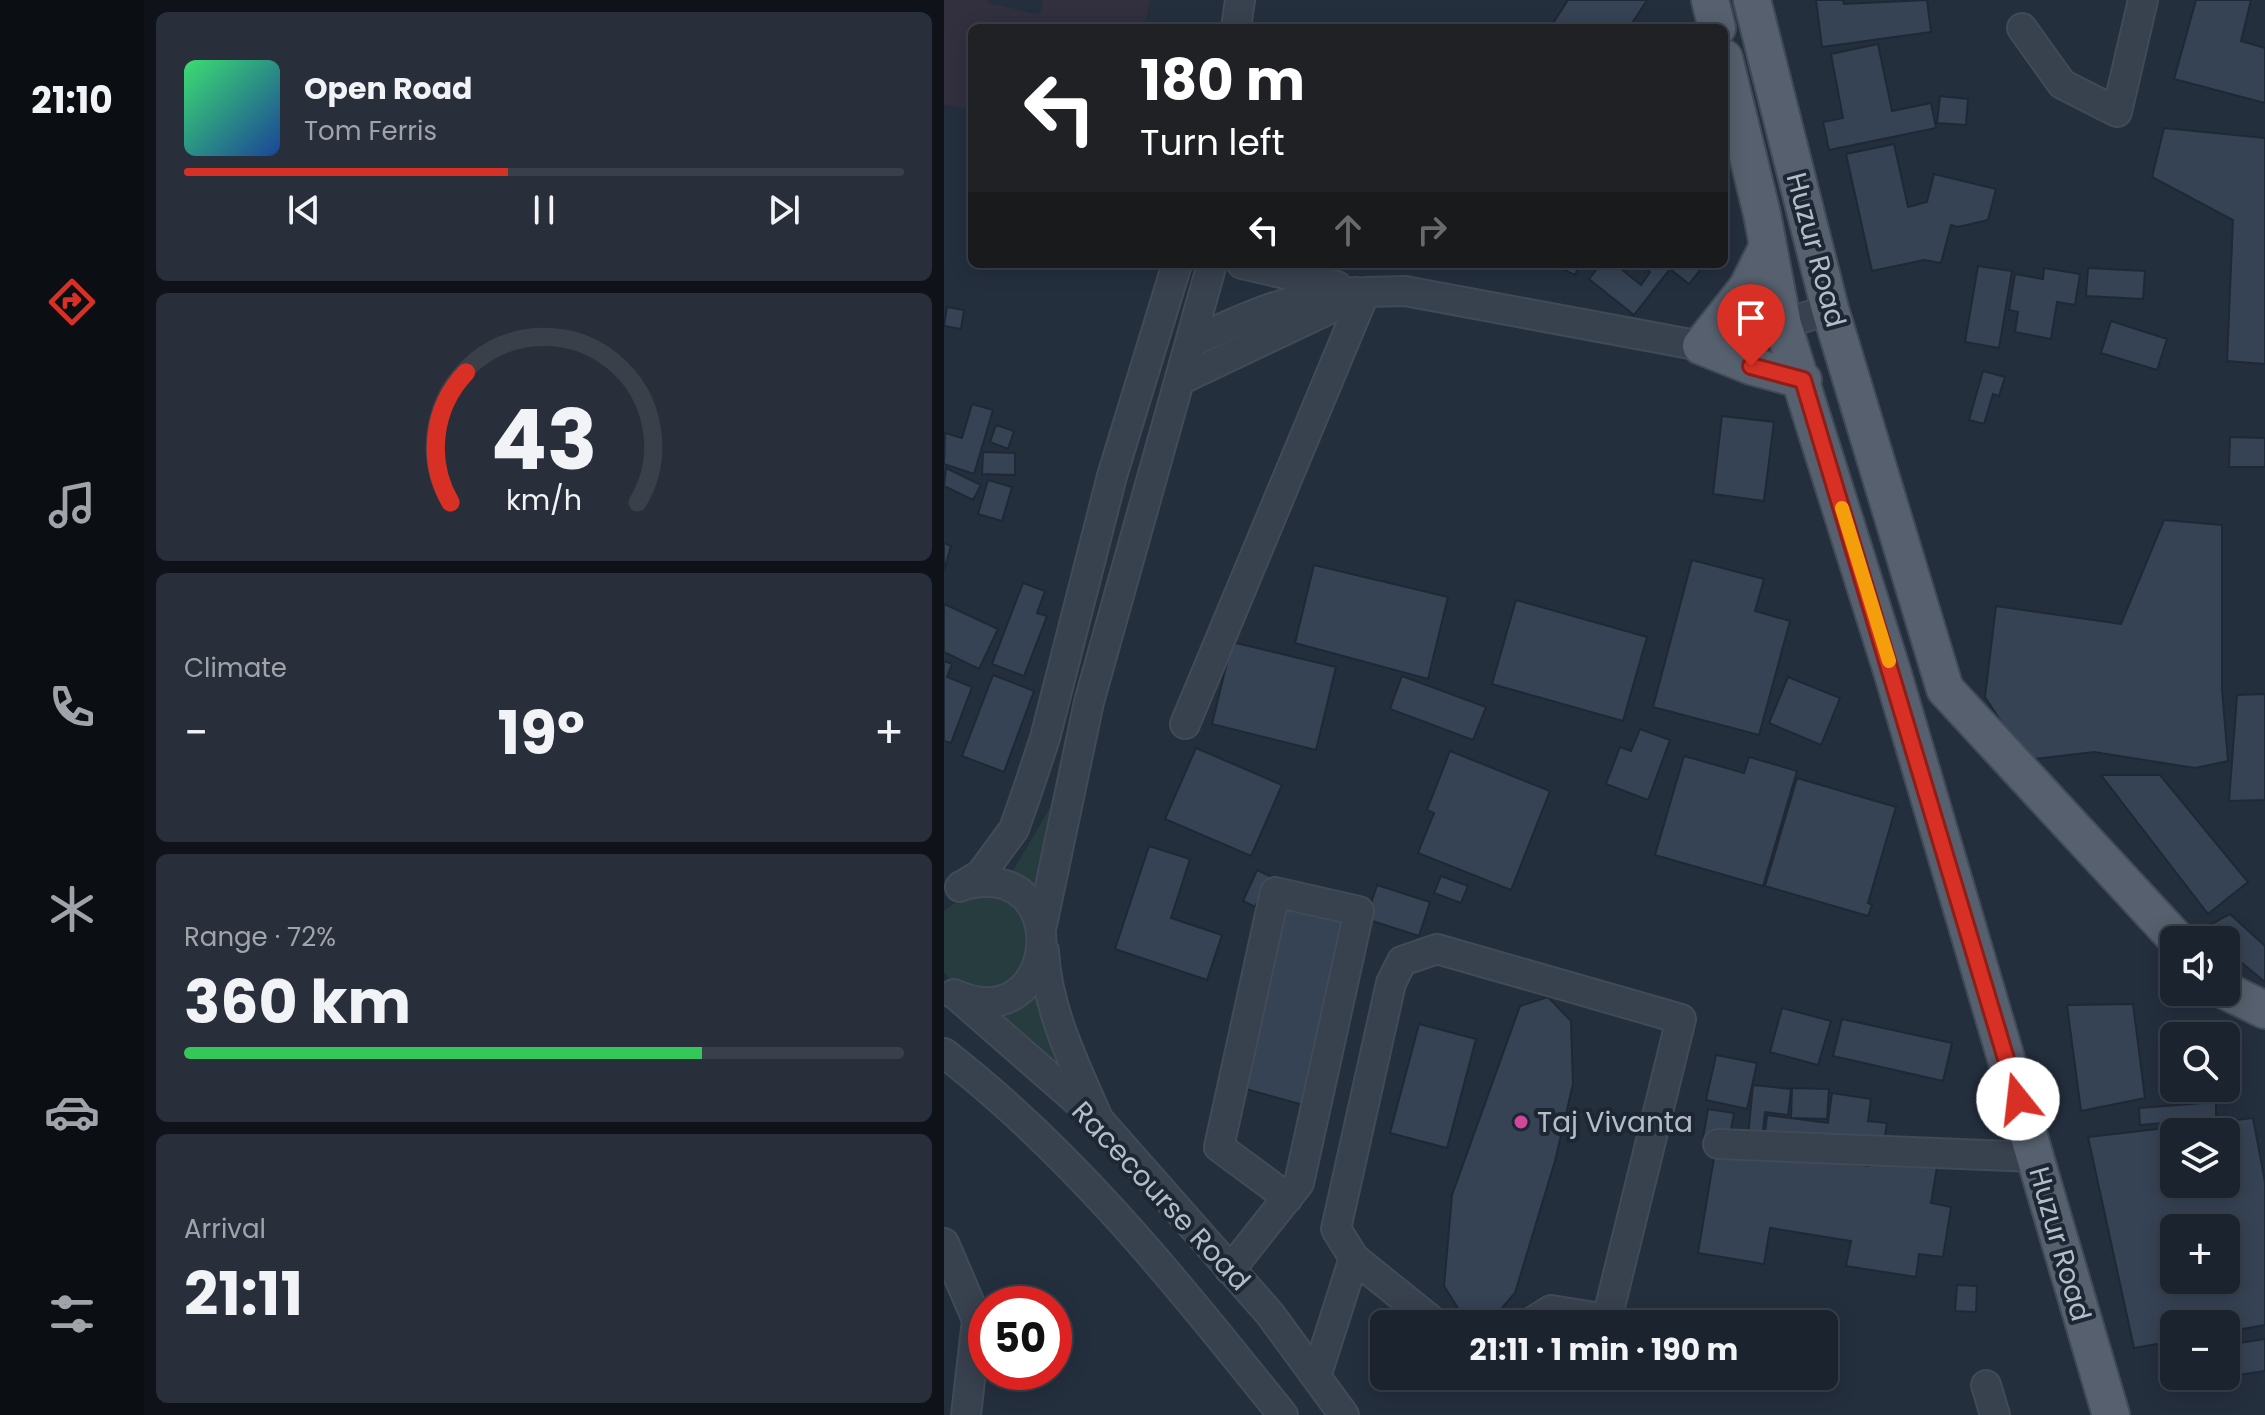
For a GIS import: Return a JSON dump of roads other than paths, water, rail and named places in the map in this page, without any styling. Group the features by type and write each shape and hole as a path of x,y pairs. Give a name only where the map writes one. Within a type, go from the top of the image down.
{"main road":[{"path":"1710,0 1716,24"},
{"name":"Huzur Road","path":"1752,0 1830,309 1890,497 1945,689 2164,926"},
{"name":"Huzur Road","path":"1728,76 1783,325 1803,380 1897,689 2111,1415"},
{"path":"1767,248 1747,288 1701,346 1751,366 1803,380"},
{"path":"1897,689 1941,674"},
{"path":"2240,998 2265,1010"}],"street":[{"path":"1237,24 1240,0"},
{"path":"2022,28 2062,84 2117,112 2143,0"},
{"path":"952,891 981,874 1014,829 1045,738 1112,476 1176,268"},
{"path":"950,991 989,1002 1013,994 1033,977 1089,702 1211,268"},
{"path":"1260,268 1365,292"},
{"path":"1190,343 1272,305 1321,293 1405,291 1701,346 1739,339 1830,309"},
{"path":"1180,380 1365,292"},
{"path":"1185,724 1365,292"},
{"path":"952,891 991,882 1008,887 1034,909 1043,935 1049,991 1068,1049 1099,1120"},
{"path":"1230,1270 1288,1198 1299,1183 1359,911 1275,892 1219,1147 1260,1167 1288,1198"},
{"path":"1419,1310 1354,1258 1336,1229 1391,983 1402,961 1437,949 1681,1019 1609,1310"},
{"name":"Racecourse Road","path":"950,991 1099,1120 1270,1314 1344,1415"},
{"path":"944,1053 998,1094 1143,1242 1283,1415"},
{"path":"1718,1144 2035,1157"},
{"path":"944,1243 977,1320 966,1415"},
{"path":"1316,1377 1354,1258"},
{"path":"1986,1385 1995,1415"}],"place":[{"name":"Taj Vivanta","path":"1521,1122"}]}
